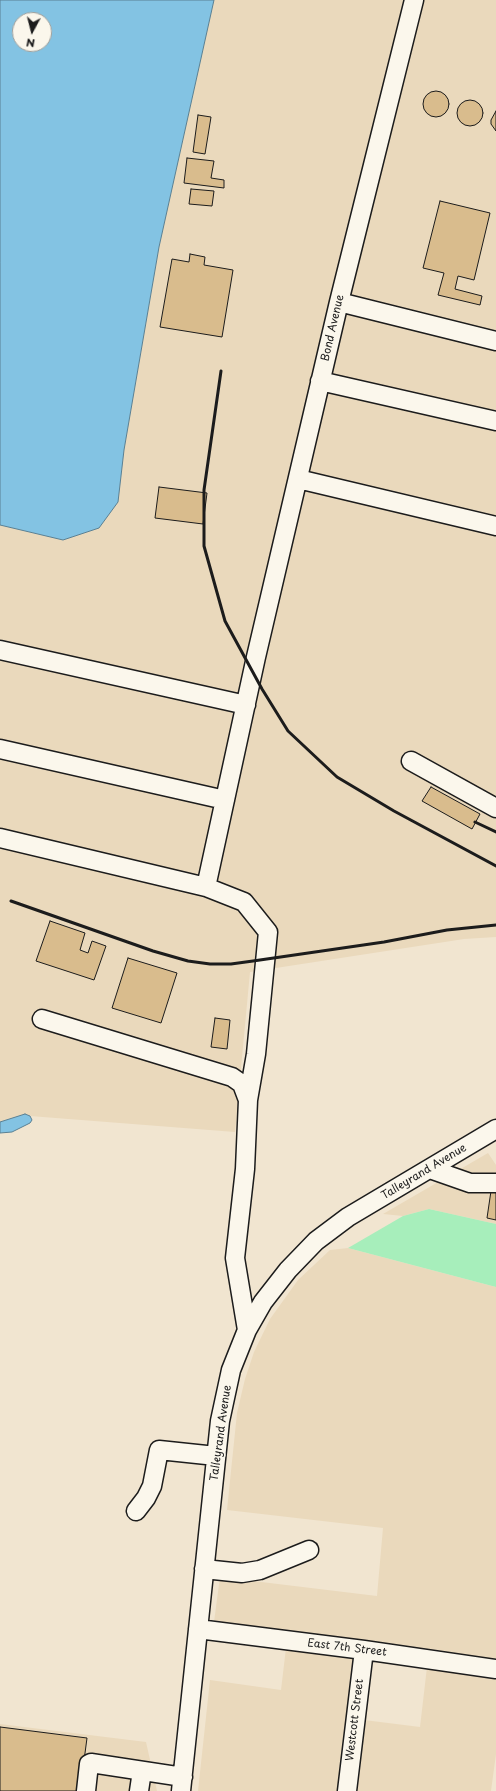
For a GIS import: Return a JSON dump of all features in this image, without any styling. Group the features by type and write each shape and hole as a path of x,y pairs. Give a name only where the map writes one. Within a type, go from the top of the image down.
{"street":[{"name":"Bond Avenue","path":"206,888 256,657 320,381 414,0"},
{"path":"339,302 496,341"},
{"path":"320,381 496,421"},
{"path":"298,479 496,526"},
{"path":"0,650 246,705"},
{"path":"0,749 225,800"},
{"path":"411,761 496,808"},
{"path":"0,838 206,888 244,902 268,932 256,1054 248,1100 245,1169 235,1258 247,1330"},
{"path":"42,1019 232,1077 242,1084 248,1100"},
{"name":"Talleyrand Avenue","path":"182,1784 220,1420 231,1370 247,1330 263,1302 288,1270 316,1241 348,1217 496,1129"},
{"path":"430,1169 470,1183 496,1183"},
{"path":"136,1511 146,1498 152,1486 159,1450 216,1456"},
{"path":"204,1569 242,1573 260,1570 308,1550"},
{"name":"East 7th Street","path":"198,1629 364,1650 496,1669"},
{"name":"Westcott Street","path":"347,1791 364,1650"},
{"path":"86,1791 91,1763 142,1771 182,1784"},
{"path":"139,1791 142,1771"}],"shaded area":[{"path":"214,0 496,0 496,937 464,939 250,972 235,1132 30,1116 25,1114 0,1122 0,525 63,540 118,502 124,450 159,247"},
{"path":"488,1153 496,1165 496,1224 429,1209 403,1216 383,1214"},
{"path":"348,1248 496,1287 496,1754 491,1791 198,1791 210,1680 281,1690 286,1648 212,1637 220,1577 377,1596 383,1528 227,1510 237,1413 245,1379 254,1352 270,1319 298,1280 330,1250","holes":["373,1660 427,1667 420,1727 364,1720"]},
{"path":"0,1724 146,1742 157,1791 0,1791"}],"green space":[{"path":"429,1209 496,1224 496,1287 348,1248 403,1216"}],"water":[{"path":"0,0 214,0 159,247 124,450 118,502 99,528 63,540 0,525"},
{"path":"25,1114 30,1116 32,1120 30,1123 12,1132 0,1133 0,1122"}],"building":[{"path":"436,91 445,95 449,104 445,113 436,117 427,113 423,104 427,95"},
{"path":"470,100 480,103 483,113 480,123 470,126 460,123 457,113 460,103"},
{"path":"496,111 496,131 491,124 491,120"},
{"path":"198,115 211,117 205,154 193,152"},
{"path":"187,158 214,161 211,178 224,180 224,188 184,183"},
{"path":"191,189 214,191 212,206 189,204"},
{"path":"440,201 490,213 474,280 458,276 455,289 482,296 480,305 438,295 444,273 423,268"},
{"path":"190,254 205,257 204,265 233,270 222,337 160,327 172,259 189,262"},
{"path":"159,487 207,493 203,524 155,518"},
{"path":"431,787 480,814 472,829 422,801"},
{"path":"50,921 85,933 80,950 88,953 92,941 106,946 94,980 36,961"},
{"path":"128,958 177,973 161,1023 112,1008"},
{"path":"215,1018 230,1020 227,1049 211,1047"},
{"path":"491,1191 496,1191 496,1220 487,1218"},
{"path":"0,1727 87,1738 80,1791 0,1791"}],"railway":[{"path":"221,371 204,490 204,546 225,621 262,689 288,731 337,777 394,811 496,866"},
{"path":"475,822 496,832"},
{"path":"11,901 153,951 188,961 210,964 231,964 384,942 447,930 496,925"}]}
